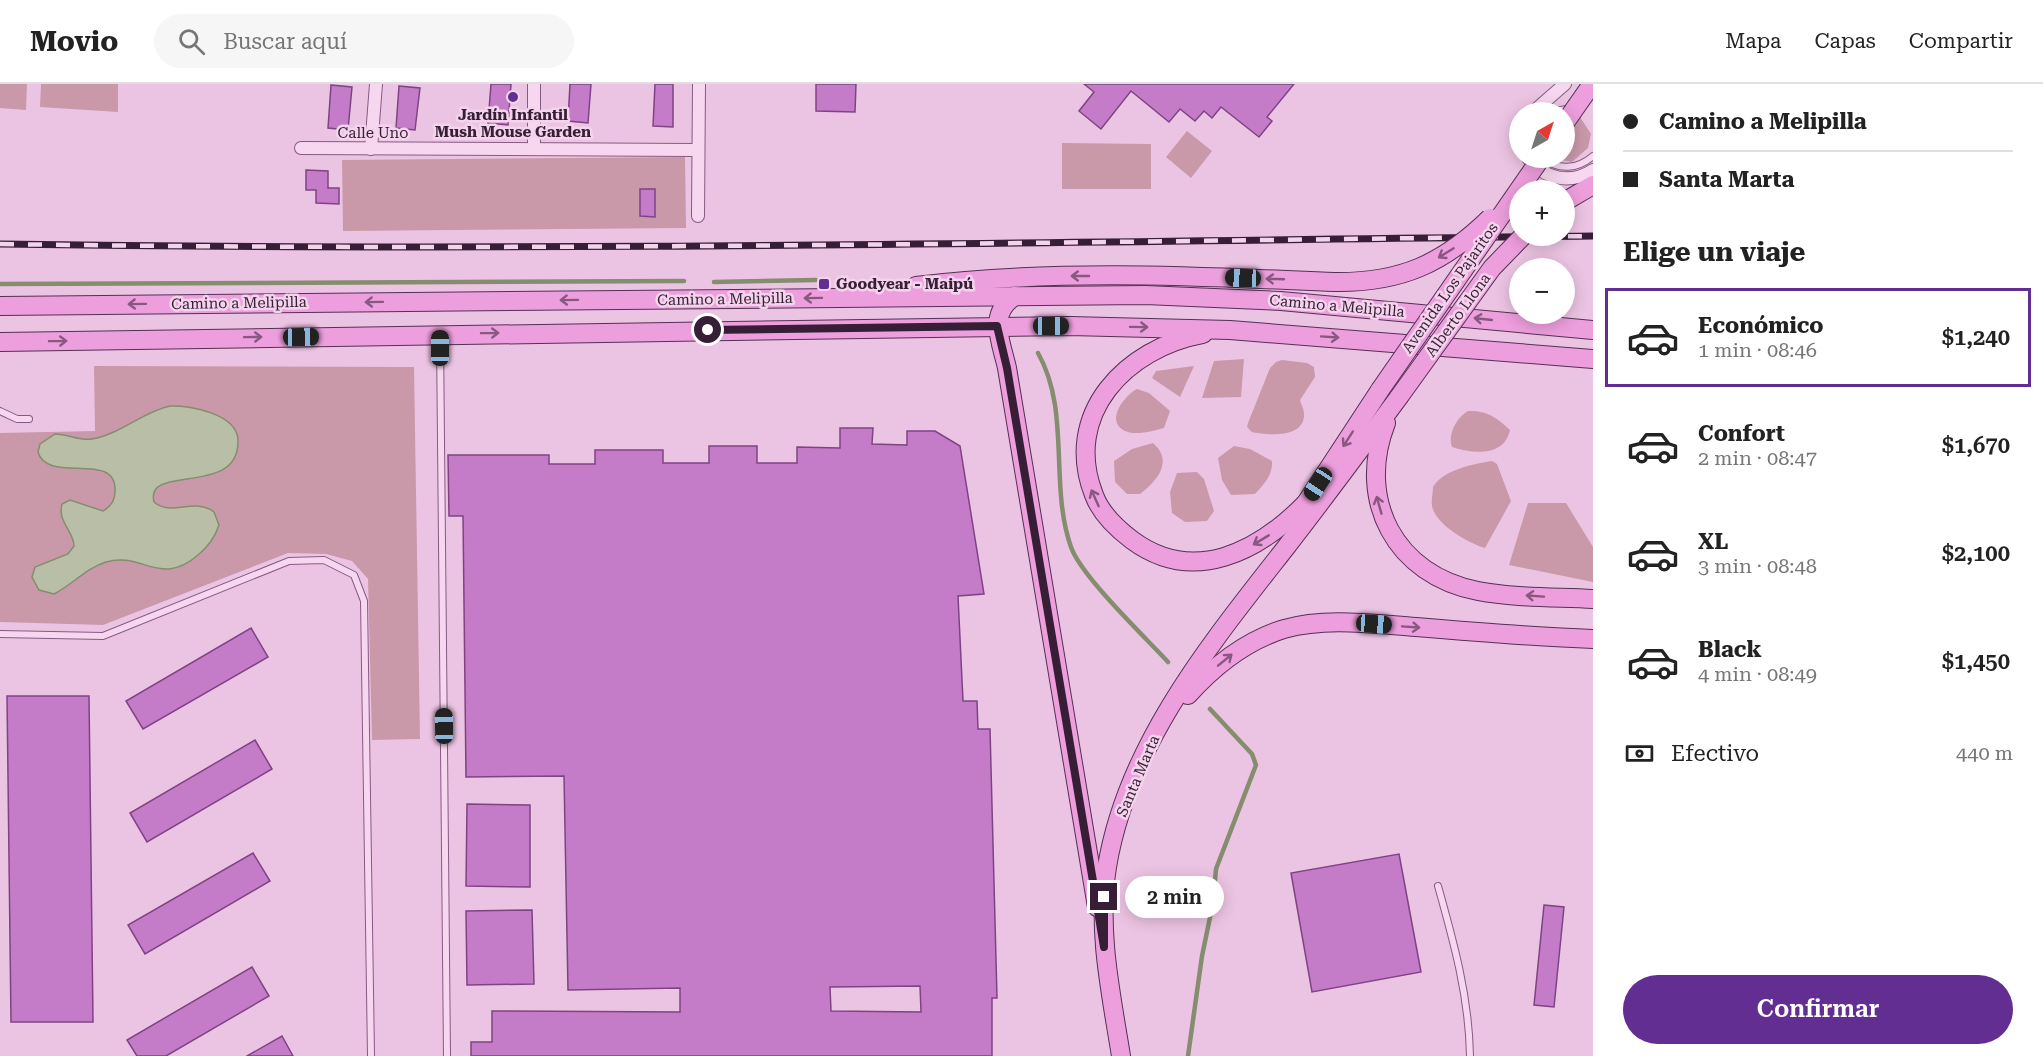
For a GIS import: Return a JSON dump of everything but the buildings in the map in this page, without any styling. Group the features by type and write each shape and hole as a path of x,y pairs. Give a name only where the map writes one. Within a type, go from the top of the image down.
{"main road":[{"path":"1575,108 1592,84"},
{"path":"1575,191 1592,175"},
{"path":"872,297 912,287 1027,276 1198,276 1334,282 1386,279 1424,266 1468,238 1509,199"},
{"name":"Avenida Los Pajaritos","path":"1380,390 1509,204"},
{"name":"Alberto Llona","path":"1398,398 1492,268 1513,246"},
{"path":"1015,296 1001,308 997,326 1007,368 1104,947"},
{"name":"Camino a Melipilla","path":"0,306 1015,296 1247,298 1593,330"},
{"path":"1562,327 1593,322"},
{"name":"Camino a Melipilla","path":"0,342 997,326 1230,330 1593,359"},
{"path":"1230,330 1166,345 1139,359 1108,386 1094,411 1087,435 1086,469 1094,496 1110,521 1139,545 1168,558 1188,561 1217,559 1243,550 1281,527 1306,503"},
{"path":"1563,356 1593,365"},
{"name":"Santa Marta","path":"1272,566 1306,503 1380,390"},
{"path":"1398,398 1380,441 1375,483 1384,521 1409,556 1436,576 1477,591 1593,599"},
{"name":"Santa Marta","path":"1121,1056 1104,947 1105,888 1114,833 1129,788 1156,733 1215,640 1398,398"},
{"path":"1156,733 1195,687 1223,660 1251,642 1299,626 1344,623 1593,639"}],"street":[{"path":"371,149 376,84"},
{"path":"534,84 534,148"},
{"path":"698,216 696,150 699,84"},
{"path":"1545,102 1562,88"},
{"name":"Calle Uno","path":"301,148 696,150"},
{"path":"1537,168 1557,178 1592,175"}],"lane":[{"path":"1575,108 1584,106"},
{"path":"1575,165 1587,161 1593,156"},
{"path":"440,334 447,1056"},
{"path":"0,411 17,419 29,419"},
{"path":"0,634 103,636 289,561 324,560 354,574 364,601 371,1056"},
{"path":"1438,886 1461,969 1469,1016 1470,1056"}],"shaded area":[{"path":"0,84 27,84 26,110 0,108"},
{"path":"41,84 118,84 118,112 40,107"},
{"path":"1575,116 1580,117 1591,134 1588,148 1575,159"},
{"path":"1187,131 1212,151 1191,178 1166,157"},
{"path":"1062,143 1151,144 1151,189 1062,189"},
{"path":"685,157 686,228 343,231 342,160"},
{"path":"1244,359 1241,397 1202,398 1214,361"},
{"path":"1282,360 1307,363 1314,367 1315,377 1300,400 1304,412 1303,422 1298,428 1284,434 1252,432 1247,427 1248,423 1270,368"},
{"path":"94,366 414,367 420,739 372,740 368,579 352,561 326,554 288,553 103,625 0,622 0,433 95,431"},
{"path":"1194,366 1180,397 1152,378 1156,371"},
{"path":"1137,389 1149,393 1170,411 1164,428 1135,433 1119,427 1116,415 1119,408 1122,402"},
{"path":"170,406 189,407 211,413 230,424 236,431 238,440 235,458 224,469 210,475 163,484 155,491 154,502 161,506 175,508 199,506 214,512 219,525 211,542 185,564 173,568 162,569 119,560 106,562 92,568 54,594 39,590 32,577 35,567 68,554 74,546 62,516 62,504 70,500 103,511 112,503 115,492 113,479 106,472 54,466 44,461 38,452 40,444 55,434 87,439 103,436"},
{"path":"1468,411 1491,416 1510,430 1502,445 1495,449 1478,452 1452,447 1451,437 1454,427 1460,417"},
{"path":"1153,443 1162,457 1161,470 1140,494 1127,494 1115,482 1114,461 1132,449"},
{"path":"1234,446 1250,449 1272,461 1265,483 1255,494 1231,495 1222,480 1218,458"},
{"path":"1492,461 1497,464 1511,501 1485,548 1462,538 1446,526 1435,513 1432,499 1433,487 1444,476 1460,468"},
{"path":"1197,472 1204,479 1214,511 1207,521 1185,522 1172,513 1170,492 1177,473"},
{"path":"1528,503 1566,503 1593,547 1593,582 1509,565"}],"waterway":[{"path":"714,282 816,280"},
{"path":"0,284 684,281"},
{"path":"1038,353 1048,375 1054,399 1061,499 1071,547 1087,574 1168,662"},
{"path":"1188,1056 1202,956 1213,903 1216,869 1256,765 1252,754 1210,709"}],"railway":[{"path":"0,244 597,247 1593,236"}],"place":[{"name":"Jardín Infantil Mush Mouse Garden","path":"513,97"},
{"name":"Goodyear - Maipú","path":"824,284"}],"route":[{"path":"708,330 997,326 1007,368 1104,947 1104,897"}]}
